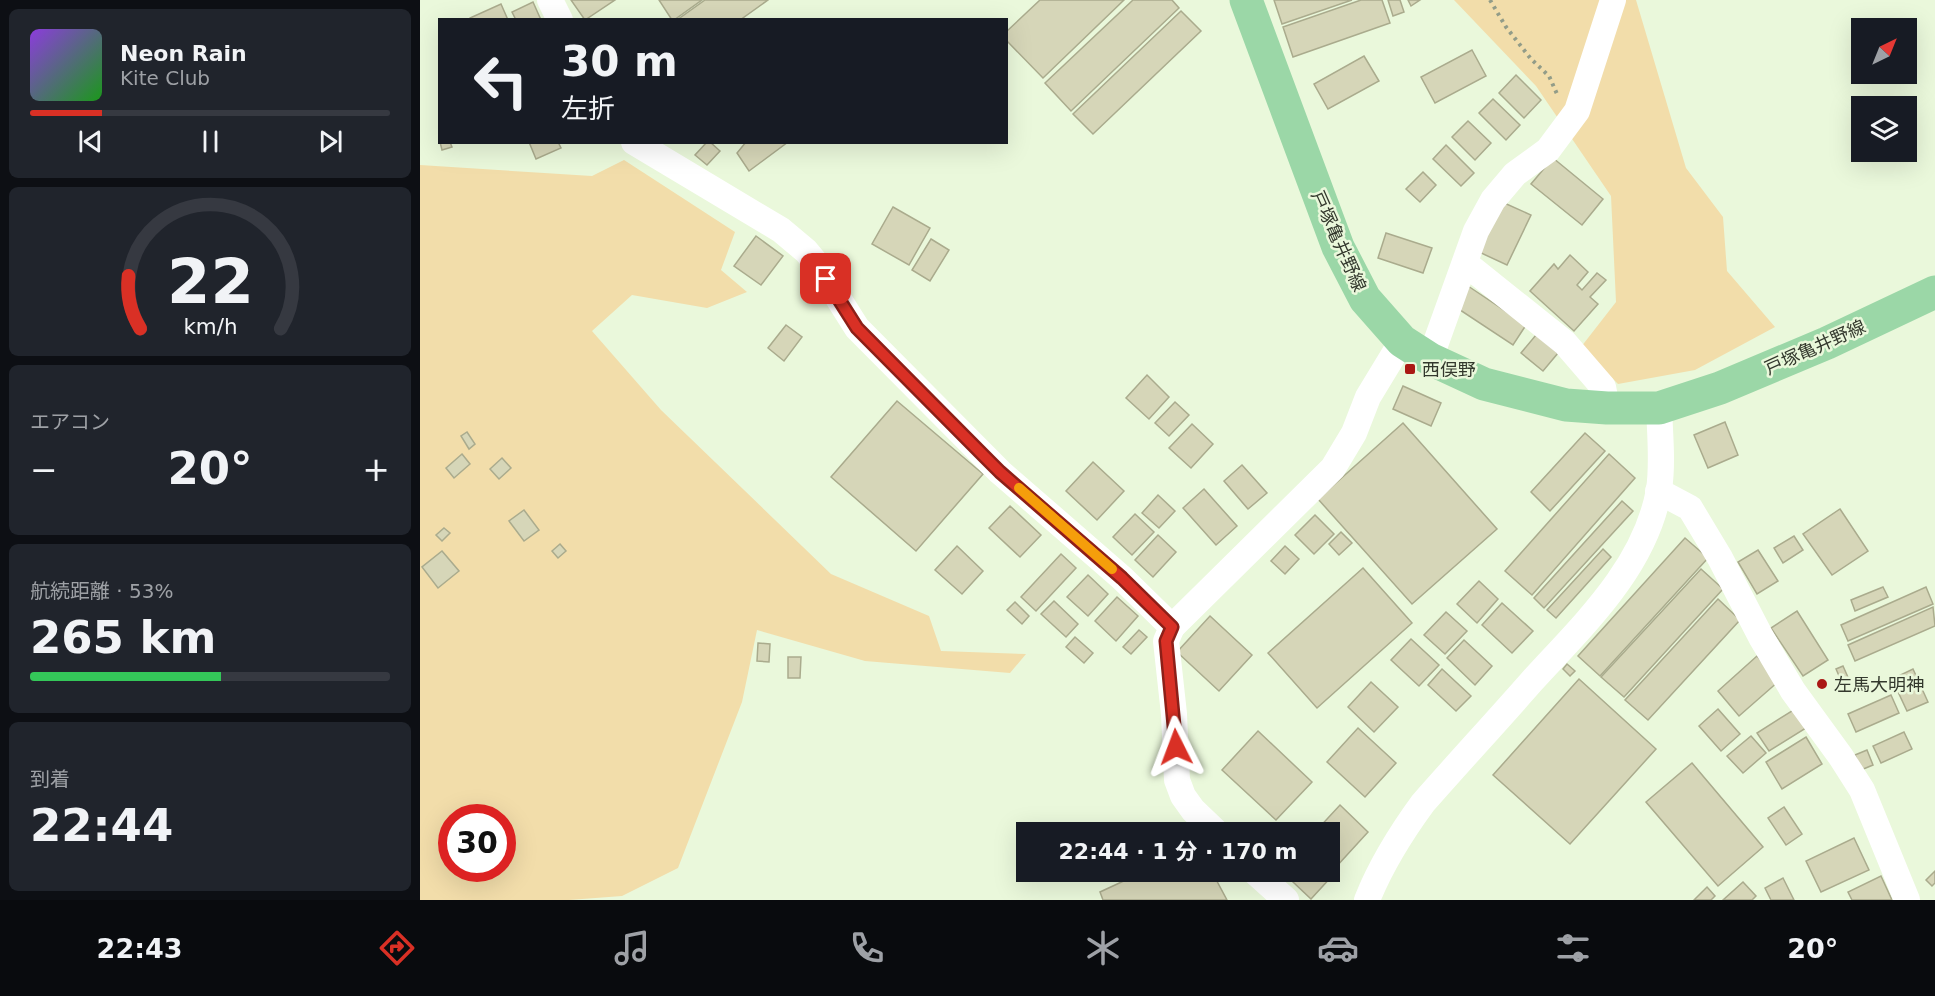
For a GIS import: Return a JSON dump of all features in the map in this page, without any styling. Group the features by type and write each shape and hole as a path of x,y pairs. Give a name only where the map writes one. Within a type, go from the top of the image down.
{"main road":[{"name":"戸塚亀井野線","path":"1246,0 1338,247 1365,299 1402,340 1430,359 1484,384 1566,405 1659,408 1720,388 1935,292"}],"street":[{"path":"550,0 559,18"},
{"path":"1430,359 1476,231 1493,200 1515,174 1548,150 1577,111 1613,0"},
{"path":"637,144 781,230 806,251 857,328 1000,472 1122,578 1172,627"},
{"path":"1465,263 1564,343 1603,387 1606,408"},
{"path":"1206,822 1183,796 1178,780 1166,641 1172,627 1333,468 1354,433 1368,397 1402,340"},
{"path":"1368,900 1390,853 1423,803 1605,600 1637,552 1652,514 1658,491 1662,459 1659,408"},
{"path":"1658,491 1690,508 1793,691 1862,790 1907,900"},
{"path":"1266,882 1286,900"}],"path":[{"path":"1490,0 1506,27 1549,76"}],"shaded area":[{"path":"1454,0 1636,0 1686,168 1723,217 1727,271 1775,327 1695,370 1618,384 1581,347 1616,302 1611,196 1536,86"},
{"path":"624,160 735,232 721,270 747,292 707,308 632,295 592,331 661,410 831,574 929,616 941,651 1026,654 1010,673 865,661 757,630 742,702 678,868 622,896 569,900 420,900 420,165 592,176"}],"building":[{"path":"571,0 615,0 588,18 584,18"},
{"path":"659,0 702,0 677,18 671,18"},
{"path":"705,0 768,0 743,18 680,18"},
{"path":"1040,0 1124,0 1043,78 1008,42 1008,30"},
{"path":"1133,0 1172,0 1179,8 1071,111 1045,83"},
{"path":"1274,0 1352,0 1282,24"},
{"path":"1361,0 1382,0 1390,23 1293,57 1283,27"},
{"path":"1388,0 1400,0 1404,12 1393,16"},
{"path":"1408,0 1420,0 1411,6"},
{"path":"533,2 540,18 515,18 512,12"},
{"path":"501,4 507,18 470,18"},
{"path":"1181,11 1201,31 1093,134 1073,114"},
{"path":"1472,50 1486,76 1435,103 1421,77"},
{"path":"1364,56 1379,81 1328,109 1314,84"},
{"path":"1516,75 1541,100 1524,118 1499,93"},
{"path":"1493,99 1520,125 1506,140 1479,113"},
{"path":"1468,121 1491,143 1475,160 1452,137"},
{"path":"440,144 451,144 452,147 442,150"},
{"path":"530,144 559,144 561,148 536,159"},
{"path":"705,144 712,144 720,151 707,165 695,155"},
{"path":"744,144 785,144 749,171 737,153"},
{"path":"1446,145 1474,173 1461,186 1433,159"},
{"path":"1553,158 1603,199 1582,225 1531,184"},
{"path":"1423,172 1436,185 1420,202 1406,189"},
{"path":"1502,202 1531,215 1507,265 1479,252"},
{"path":"893,207 930,228 909,265 872,244"},
{"path":"1386,233 1432,248 1423,273 1378,258"},
{"path":"756,236 783,256 761,285 734,266"},
{"path":"931,239 949,250 930,281 912,270"},
{"path":"1570,255 1588,272 1577,285 1582,290 1597,273 1606,280 1590,297 1598,304 1574,331 1530,291 1554,264 1558,269"},
{"path":"1468,286 1526,325 1513,345 1454,306"},
{"path":"786,325 802,337 784,361 768,348"},
{"path":"1536,335 1558,353 1543,371 1521,353"},
{"path":"1147,375 1169,397 1149,419 1126,398"},
{"path":"1403,386 1441,403 1431,426 1393,409"},
{"path":"897,401 983,474 916,551 831,477"},
{"path":"1175,402 1189,415 1169,436 1155,423"},
{"path":"1725,422 1738,455 1708,468 1694,435"},
{"path":"1403,423 1497,529 1412,604 1318,499"},
{"path":"1192,424 1213,444 1191,468 1169,448"},
{"path":"467,432 475,444 469,449 461,436"},
{"path":"1585,433 1605,451 1550,511 1531,492"},
{"path":"462,454 470,464 454,478 446,468"},
{"path":"1609,454 1635,478 1532,595 1505,571"},
{"path":"502,458 511,468 499,479 490,469"},
{"path":"1093,462 1124,491 1097,520 1066,491"},
{"path":"1242,465 1267,493 1248,509 1224,481"},
{"path":"1204,489 1237,526 1216,545 1183,508"},
{"path":"1158,495 1175,511 1159,528 1142,513"},
{"path":"1622,501 1633,511 1544,608 1534,598"},
{"path":"1010,506 1041,535 1020,557 989,528"},
{"path":"1840,509 1868,551 1832,575 1803,534"},
{"path":"524,510 539,530 524,541 509,521"},
{"path":"1135,514 1154,532 1132,555 1113,537"},
{"path":"1315,515 1334,534 1314,554 1295,535"},
{"path":"444,528 450,533 442,541 436,535"},
{"path":"1341,532 1352,543 1339,555 1329,544"},
{"path":"1158,535 1176,552 1153,577 1135,560"},
{"path":"1794,536 1803,550 1783,563 1774,548"},
{"path":"1685,538 1708,558 1600,676 1578,656"},
{"path":"560,544 566,551 558,558 552,551"},
{"path":"957,546 983,571 962,594 935,570"},
{"path":"1285,546 1299,559 1285,574 1271,561"},
{"path":"1603,549 1611,557 1556,618 1547,610"},
{"path":"1758,550 1778,581 1757,594 1738,562"},
{"path":"442,551 459,571 438,588 422,567"},
{"path":"1061,554 1076,568 1036,611 1021,597"},
{"path":"1363,568 1412,623 1317,708 1268,653"},
{"path":"1701,569 1723,589 1624,697 1601,677"},
{"path":"1088,575 1108,594 1088,616 1067,597"},
{"path":"1479,581 1498,599 1477,623 1457,604"},
{"path":"1883,587 1888,597 1855,611 1851,600"},
{"path":"1926,587 1933,604 1848,641 1841,625"},
{"path":"1117,597 1138,616 1116,641 1095,621"},
{"path":"1718,599 1740,620 1648,720 1625,700"},
{"path":"1054,601 1078,624 1066,637 1041,614"},
{"path":"1015,602 1029,616 1022,624 1007,610"},
{"path":"1502,603 1533,631 1512,653 1482,625"},
{"path":"1933,607 1935,626 1855,661 1848,645"},
{"path":"1797,611 1828,660 1803,676 1771,628"},
{"path":"1446,612 1467,631 1445,654 1424,635"},
{"path":"1210,616 1252,655 1219,691 1177,652"},
{"path":"1139,630 1147,637 1131,654 1123,647"},
{"path":"1075,637 1093,653 1084,663 1066,647"},
{"path":"1411,639 1439,665 1419,686 1391,660"},
{"path":"1464,640 1492,666 1475,685 1447,658"},
{"path":"758,643 770,644 769,662 757,661"},
{"path":"1757,656 1779,681 1739,716 1718,691"},
{"path":"788,657 801,657 800,678 788,678"},
{"path":"1567,664 1575,671 1570,676 1563,669"},
{"path":"1843,666 1851,684 1844,687 1836,669"},
{"path":"1442,669 1471,696 1456,711 1428,685"},
{"path":"1913,669 1928,702 1907,711 1892,679"},
{"path":"1579,679 1656,749 1570,844 1493,775"},
{"path":"1371,682 1398,707 1374,732 1348,707"},
{"path":"1891,695 1899,713 1856,732 1848,714"},
{"path":"1718,709 1740,734 1721,751 1699,726"},
{"path":"1795,709 1806,728 1769,751 1757,733"},
{"path":"1358,728 1396,763 1365,797 1327,762"},
{"path":"1258,731 1312,782 1276,820 1222,770"},
{"path":"1904,732 1912,749 1881,763 1873,746"},
{"path":"1751,736 1766,753 1743,773 1727,756"},
{"path":"1806,737 1822,764 1782,789 1766,762"},
{"path":"1867,750 1873,765 1861,770 1855,755"},
{"path":"1692,763 1763,847 1718,886 1646,802"},
{"path":"1340,805 1368,832 1340,863 1340,822 1324,822"},
{"path":"1784,807 1802,834 1786,845 1768,818"},
{"path":"1854,838 1869,870 1821,892 1806,861"},
{"path":"1935,871 1935,883 1932,886 1926,880"},
{"path":"1881,876 1892,900 1852,900 1848,892"},
{"path":"1783,878 1794,900 1771,900 1765,888"},
{"path":"1122,882 1217,882 1227,900 1103,900 1100,892"},
{"path":"1293,882 1327,882 1311,899"},
{"path":"1743,882 1756,896 1752,900 1723,900"},
{"path":"1707,887 1715,896 1711,900 1694,900"}],"slow traffic":[{"path":"1019,488 1112,569"}],"place":[{"name":"西俣野","path":"1410,369"},
{"name":"左馬大明神","path":"1822,684"}],"route":[{"path":"826,279 857,328 984,456 1122,578 1172,627 1166,641 1176,747"}]}
